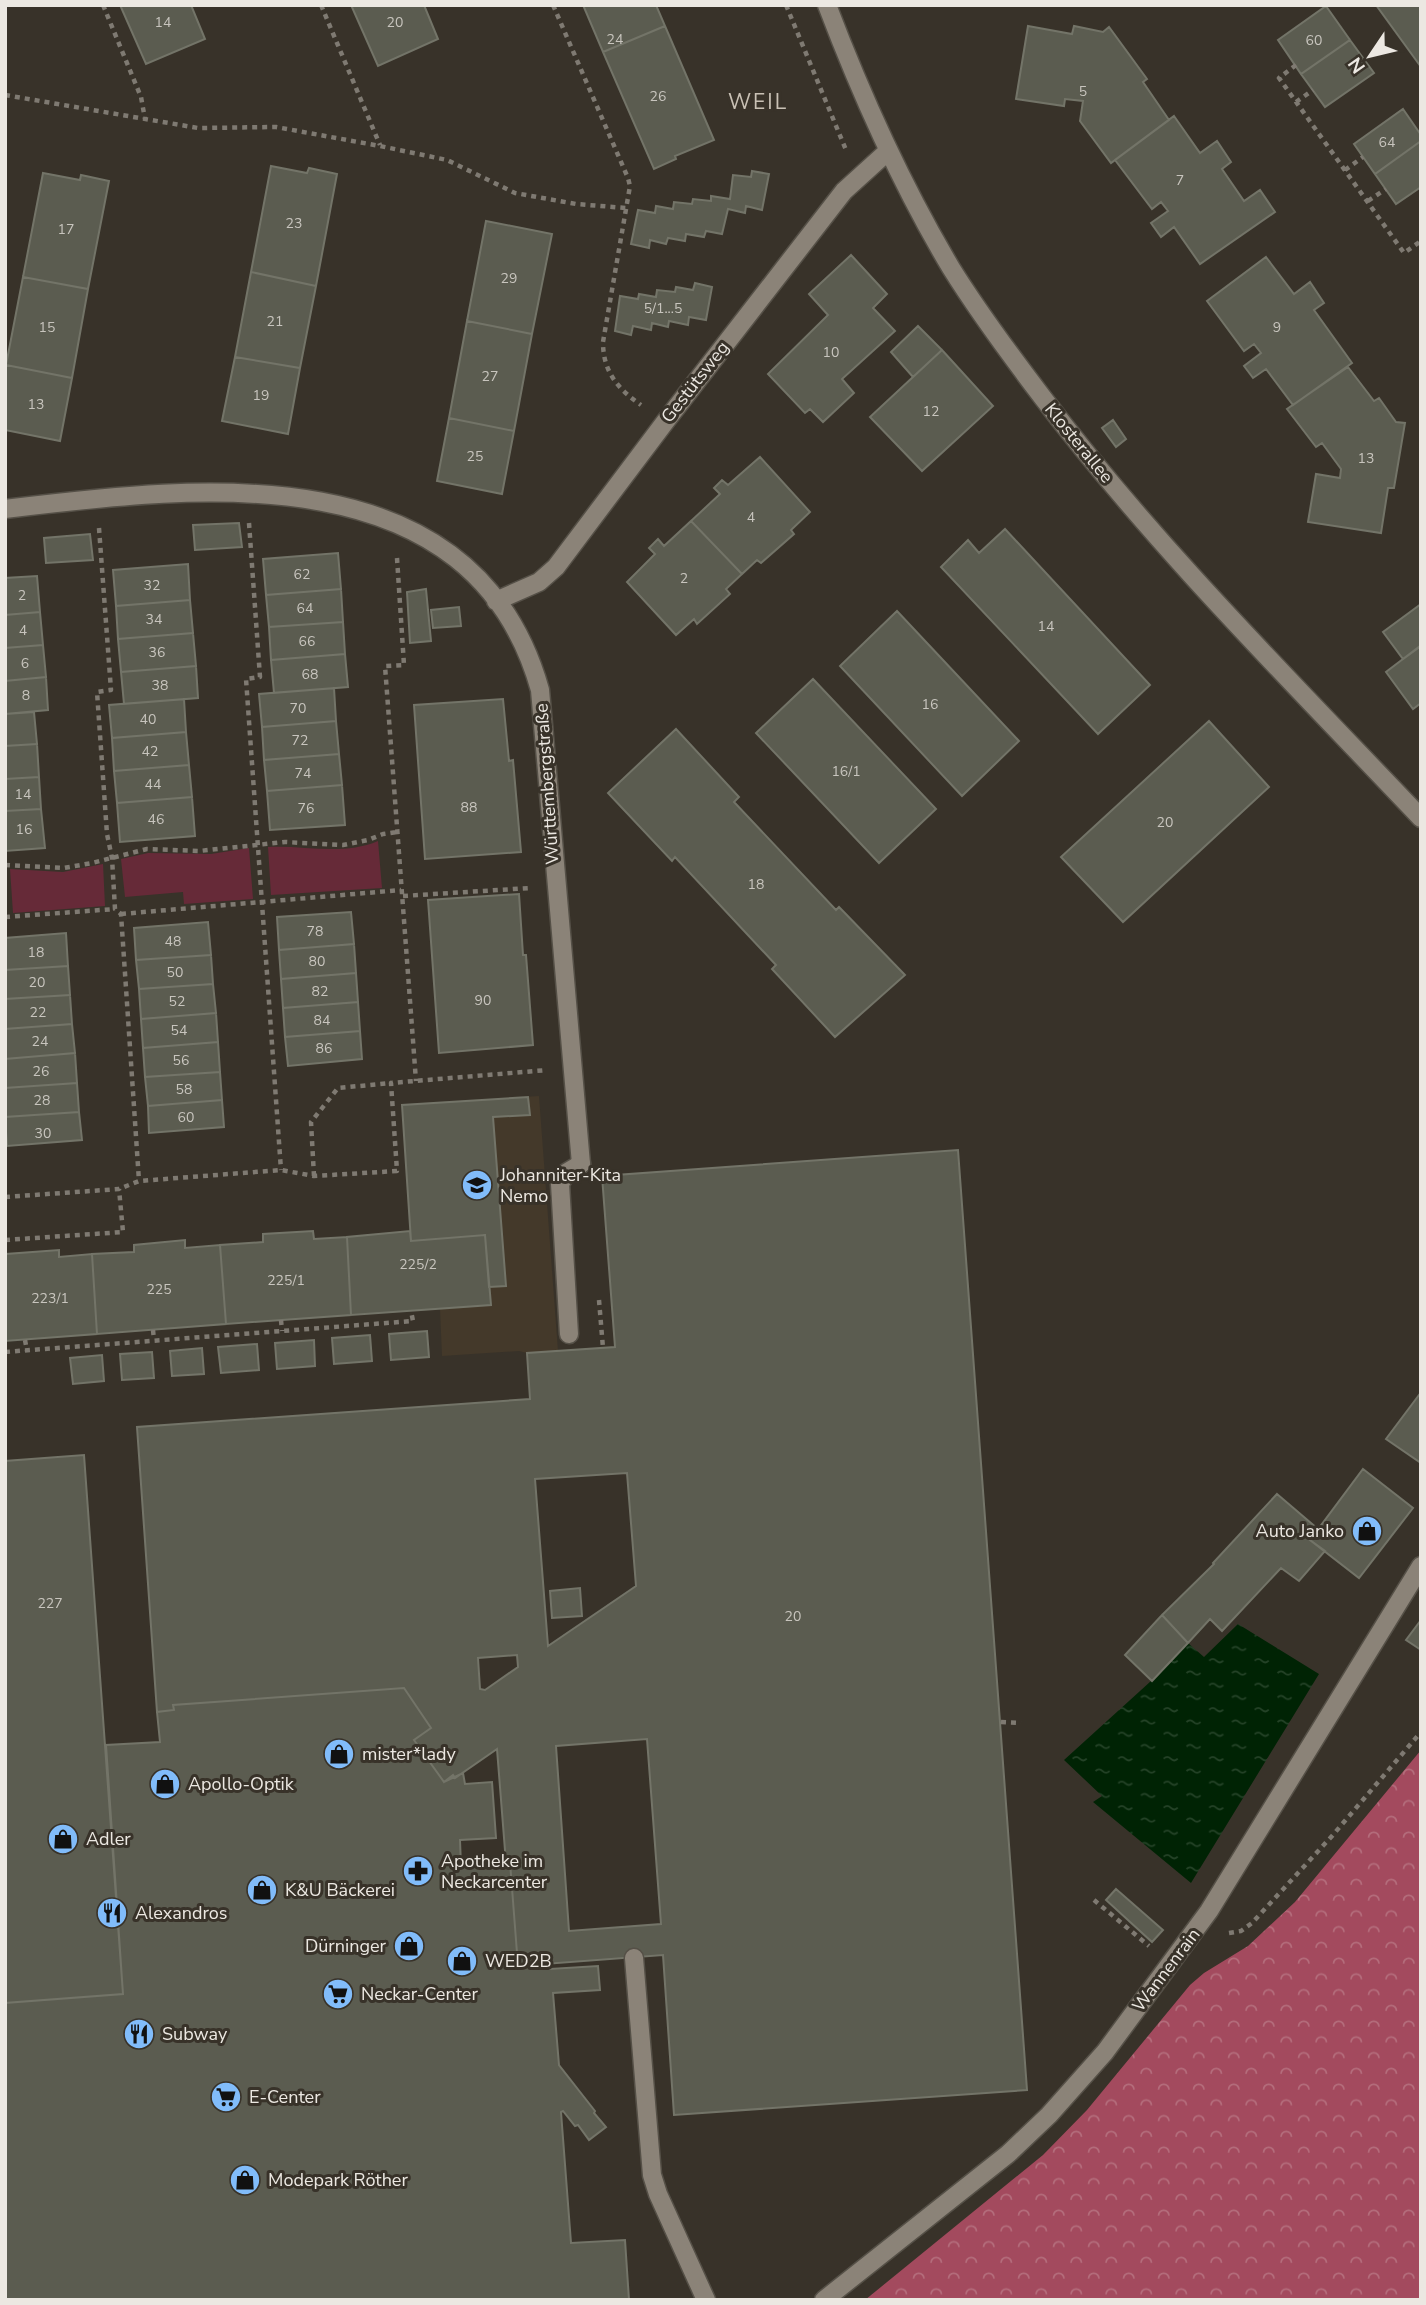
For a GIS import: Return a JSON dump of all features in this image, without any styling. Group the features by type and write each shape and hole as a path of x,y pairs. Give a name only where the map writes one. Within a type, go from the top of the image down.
{"street":[{"name":"Klosterallee","path":"827,5 887,152 978,310 1076,441 1176,559 1421,818"},
{"name":"Gestütsweg","path":"496,601 539,582 556,567 785,265 858,176 887,152"},
{"name":"Württembergstraße","path":"5,509 190,491 281,495 343,506 395,523 438,544 474,574 496,601 526,649 540,690 544,713 555,886 581,1164 566,1173 560,1184 569,1334"},
{"name":"Wannenrain","path":"824,2300 984,2174 1030,2134 1105,2052 1190,1939 1230,1879 1421,1566"},
{"path":"634,1958 652,2175 668,2218 706,2300"}],"path":[{"path":"103,5 141,97 145,119"},
{"path":"321,5 380,146"},
{"path":"553,5 630,186 603,342 606,366 616,386 665,422"},
{"path":"786,5 858,176"},
{"path":"1296,65 1279,78 1404,253 1421,242"},
{"path":"1296,102 1313,90"},
{"path":"5,95 198,128 276,127 447,160 516,193 576,204 626,208"},
{"path":"1345,170 1363,157"},
{"path":"1368,201 1386,189"},
{"path":"247,493 260,677 246,679 281,1170"},
{"path":"97,498 111,690 97,692 115,909"},
{"path":"395,523 404,665 385,666 416,1081"},
{"path":"5,865 64,868 147,849 199,851 295,842 342,845 397,832"},
{"path":"402,897 555,886"},
{"path":"5,917 115,909 121,914 401,890"},
{"path":"121,914 139,1181"},
{"path":"314,1177 311,1122 338,1088 572,1067"},
{"path":"5,1197 119,1189 139,1181 281,1170 314,1177 397,1171 391,1083"},
{"path":"5,1240 123,1232 119,1189"},
{"path":"5,1352 413,1321 411,1311"},
{"path":"281,1320 282,1331"},
{"path":"153,1330 153,1340"},
{"path":"25,1340 27,1350"},
{"path":"1001,1722 1021,1723"},
{"path":"1190,1939 1241,1931 1252,1923 1421,1732"},
{"path":"1094,1900 1171,1965"}],"shaded area":[{"path":"378,841 382,888 271,895 268,847 337,849"},
{"path":"249,848 253,899 184,904 183,892 125,897 121,859 148,853 211,854"},
{"path":"103,864 105,906 13,913 10,869 63,872"},
{"name":"Johanniter-Kita Nemo","path":"539,1096 558,1351 442,1356 440,1309 490,1305 411,1241 402,1105"}],"green space":[{"path":"1421,1750 1421,2300 865,2300 1043,2155 1087,2110 1190,1985 1204,1973 1248,1946 1295,1902"}],"water":[{"path":"1238,1624 1319,1674 1191,1883 1093,1802 1102,1796 1064,1760 1151,1681 1188,1643 1204,1657"}],"building":[{"path":"120,5 191,5 205,39 146,64"},
{"path":"351,5 424,5 438,39 378,66"},
{"path":"583,5 656,5 665,26 603,52"},
{"path":"1376,5 1421,5 1421,67"},
{"path":"1326,6 1350,40 1301,74 1278,40"},
{"path":"665,26 714,140 675,156 676,159 654,169 603,52"},
{"path":"1028,26 1072,34 1074,26 1103,32 1109,27 1147,79 1143,82 1169,120 1111,163 1080,121 1083,101 1065,99 1064,106 1016,99"},
{"path":"1350,40 1374,73 1325,107 1301,74"},
{"path":"1403,109 1421,135 1421,141 1375,174 1354,144"},
{"path":"1174,116 1200,153 1217,141 1231,162 1222,169 1244,201 1260,190 1275,212 1200,264 1174,227 1161,237 1151,223 1168,211 1161,202 1152,209 1115,160"},
{"path":"1421,141 1421,187 1396,204 1375,174"},
{"path":"271,166 307,173 309,168 337,174 316,286 251,272"},
{"path":"752,171 769,174 762,210 746,206 745,213 728,209 722,234 706,231 704,237 686,234 685,241 668,238 666,244 650,240 649,248 631,244 638,210 655,213 656,206 673,209 674,202 692,204 693,199 711,201 711,196 730,199 733,175 751,177"},
{"path":"43,173 80,180 81,175 109,181 88,289 23,277"},
{"path":"486,221 552,234 532,334 467,321"},
{"path":"851,255 887,294 873,308 895,331 842,379 854,393 823,422 810,409 805,413 768,374 828,315 809,294"},
{"path":"1266,257 1294,294 1310,282 1324,303 1314,310 1352,363 1293,405 1266,369 1253,378 1244,366 1261,353 1254,344 1244,351 1207,301"},
{"path":"251,272 316,286 300,368 235,357"},
{"path":"23,277 88,289 72,378 6,365"},
{"path":"695,283 712,287 706,320 689,317 688,325 669,321 668,327 652,323 651,330 633,326 631,335 615,331 620,296 638,299 639,294 656,297 657,290 675,292 676,287 693,290"},
{"path":"467,321 532,334 514,431 449,418"},
{"path":"918,326 942,350 913,377 891,352"},
{"path":"942,350 993,406 922,471 870,417"},
{"path":"235,357 300,368 288,434 222,421"},
{"path":"6,365 72,378 60,441 5,430"},
{"path":"1348,367 1374,401 1379,398 1396,422 1405,423 1394,488 1388,488 1381,533 1308,522 1316,474 1340,478 1341,469 1322,443 1316,447 1287,409"},
{"path":"449,418 514,431 502,494 437,481"},
{"path":"1113,420 1126,439 1116,447 1102,428"},
{"path":"760,457 810,512 791,530 794,534 761,563 757,560 742,574 691,521 720,494 714,488 722,480 728,485"},
{"path":"691,521 742,574 726,589 730,594 697,624 694,619 676,635 627,582 655,554 649,548 658,539 664,546"},
{"path":"239,523 242,547 195,550 193,525"},
{"path":"1005,529 1150,685 1098,734 941,567 968,540 979,553"},
{"path":"90,534 93,560 46,563 44,538"},
{"path":"338,553 341,589 266,595 263,559"},
{"path":"188,564 190,600 116,606 113,570"},
{"path":"37,576 40,612 5,615 5,578"},
{"path":"341,589 343,622 269,627 266,595"},
{"path":"426,589 431,641 410,643 407,592"},
{"path":"190,600 193,633 118,639 116,606"},
{"path":"1421,604 1421,646 1403,659 1383,632"},
{"path":"459,607 461,626 433,628 431,610"},
{"path":"897,611 1019,741 962,796 840,666"},
{"path":"40,612 43,645 5,648 5,615"},
{"path":"343,622 345,654 271,660 269,627"},
{"path":"193,633 196,666 121,672 118,639"},
{"path":"43,645 46,677 5,681 5,648"},
{"path":"1420,646 1421,703 1413,709 1386,672"},
{"path":"345,654 348,687 274,693 271,660"},
{"path":"196,666 198,698 124,704 121,672"},
{"path":"46,677 48,710 5,714 5,681"},
{"path":"813,679 936,809 879,863 756,733"},
{"path":"334,688 336,721 262,727 259,694"},
{"path":"184,699 186,732 112,738 109,705"},
{"path":"503,699 509,761 513,760 521,852 425,859 414,705"},
{"path":"34,712 37,744 5,746 5,714"},
{"path":"336,721 339,754 264,760 262,727"},
{"path":"1209,721 1269,787 1123,922 1061,857"},
{"path":"676,729 739,797 734,802 836,910 839,907 905,975 835,1037 772,969 776,965 675,857 672,861 608,793"},
{"path":"186,732 189,765 114,771 112,738"},
{"path":"37,744 39,777 5,779 5,746"},
{"path":"339,754 342,785 267,791 264,760"},
{"path":"189,765 192,797 117,803 114,771"},
{"path":"39,777 41,809 5,811 5,779"},
{"path":"342,785 345,825 270,830 267,791"},
{"path":"192,797 195,836 120,842 117,803"},
{"path":"41,809 45,848 5,851 5,811"},
{"path":"519,894 533,1045 439,1053 428,900"},
{"path":"351,912 354,944 279,950 277,917"},
{"path":"208,922 211,955 136,960 134,928"},
{"path":"66,933 68,966 5,970 5,938"},
{"path":"354,944 356,973 281,979 279,950"},
{"path":"211,955 213,984 139,989 136,960"},
{"path":"68,966 70,995 5,999 5,970"},
{"path":"356,973 358,1002 283,1008 281,979"},
{"path":"213,984 216,1013 141,1019 139,989"},
{"path":"70,995 72,1024 5,1029 5,999"},
{"path":"358,1002 360,1031 285,1037 283,1008"},
{"path":"216,1013 218,1042 143,1048 141,1019"},
{"path":"72,1024 75,1053 5,1059 5,1029"},
{"path":"360,1031 362,1059 288,1066 285,1037"},
{"path":"218,1042 220,1072 145,1077 143,1048"},
{"path":"75,1053 77,1083 5,1088 5,1059"},
{"path":"220,1072 222,1100 148,1106 145,1077"},
{"path":"77,1083 79,1112 5,1117 5,1088"},
{"name":"Johanniter-Kita Nemo","path":"528,1097 530,1115 493,1117 506,1286 489,1287 485,1235 411,1241 402,1105"},
{"path":"222,1100 224,1127 149,1133 148,1106"},
{"path":"79,1112 82,1140 7,1146 5,1117"},
{"path":"958,1150 1027,2090 674,2115 663,1955 518,1966 497,1749 455,1778 453,1775 444,1782 414,1740 431,1728 404,1688 173,1705 174,1710 157,1712 137,1427 530,1399 527,1353 615,1347 602,1176","holes":["627,1473 636,1586 548,1646 535,1479","517,1655 518,1667 485,1690 480,1689 478,1658","647,1739 661,1924 569,1931 556,1746"]},
{"path":"313,1231 314,1239 347,1237 351,1315 226,1324 220,1245 263,1242 263,1234"},
{"path":"410,1231 411,1241 485,1235 491,1305 351,1315 347,1237"},
{"path":"185,1240 185,1248 220,1245 226,1324 97,1334 92,1254 134,1252 134,1245"},
{"path":"59,1250 59,1257 92,1254 97,1334 5,1341 6,1254"},
{"path":"427,1331 429,1357 391,1360 389,1334"},
{"path":"370,1335 372,1361 334,1364 332,1338"},
{"path":"314,1340 315,1366 277,1369 275,1343"},
{"path":"257,1344 259,1370 221,1373 218,1347"},
{"path":"202,1348 204,1374 172,1376 170,1351"},
{"path":"152,1352 154,1378 122,1380 120,1354"},
{"path":"102,1355 104,1381 73,1384 70,1358"},
{"path":"1419,1395 1421,1397 1421,1463 1386,1439"},
{"path":"84,1455 123,1994 5,2003 5,1461"},
{"path":"1363,1469 1413,1508 1359,1578 1310,1540"},
{"path":"1277,1494 1318,1529 1310,1540 1325,1551 1299,1581 1281,1568 1222,1631 1210,1619 1188,1643 1162,1615 1214,1564"},
{"path":"580,1588 582,1616 552,1618 550,1591"},
{"path":"1162,1615 1188,1643 1152,1681 1125,1655"},
{"path":"1421,1620 1421,1650 1406,1640"},
{"name":"Neckar-Center","path":"404,1688 431,1728 414,1740 444,1782 463,1773 465,1784 492,1782 496,1838 460,1840 461,1866 510,1862 518,1966 550,1964 550,1969 598,1966 600,1990 553,1993 559,2065 606,2127 589,2140 578,2125 575,2126 563,2111 561,2112 571,2243 625,2240 629,2300 5,2300 5,2003 123,1994 106,1745 160,1742 157,1712 174,1710 173,1705"},
{"path":"1116,1889 1163,1930 1152,1942 1106,1900"}],"place":[{"name":"Johanniter-Kita Nemo","path":"477,1185"},
{"name":"Auto Janko","path":"1367,1531"},
{"name":"mister*lady","path":"339,1754"},
{"name":"Apollo-Optik","path":"165,1784"},
{"name":"Adler","path":"63,1839"},
{"name":"Apotheke im Neckarcenter","path":"418,1871"},
{"name":"K&U Bäckerei","path":"262,1890"},
{"name":"Alexandros","path":"112,1913"},
{"name":"Dürninger","path":"409,1946"},
{"name":"WED2B","path":"462,1961"},
{"name":"Neckar-Center","path":"338,1994"},
{"name":"Subway","path":"139,2034"},
{"name":"E-Center","path":"226,2097"},
{"name":"Modepark Röther","path":"245,2180"}],"district":[{"name":"WEIL","path":"758,102"}]}
